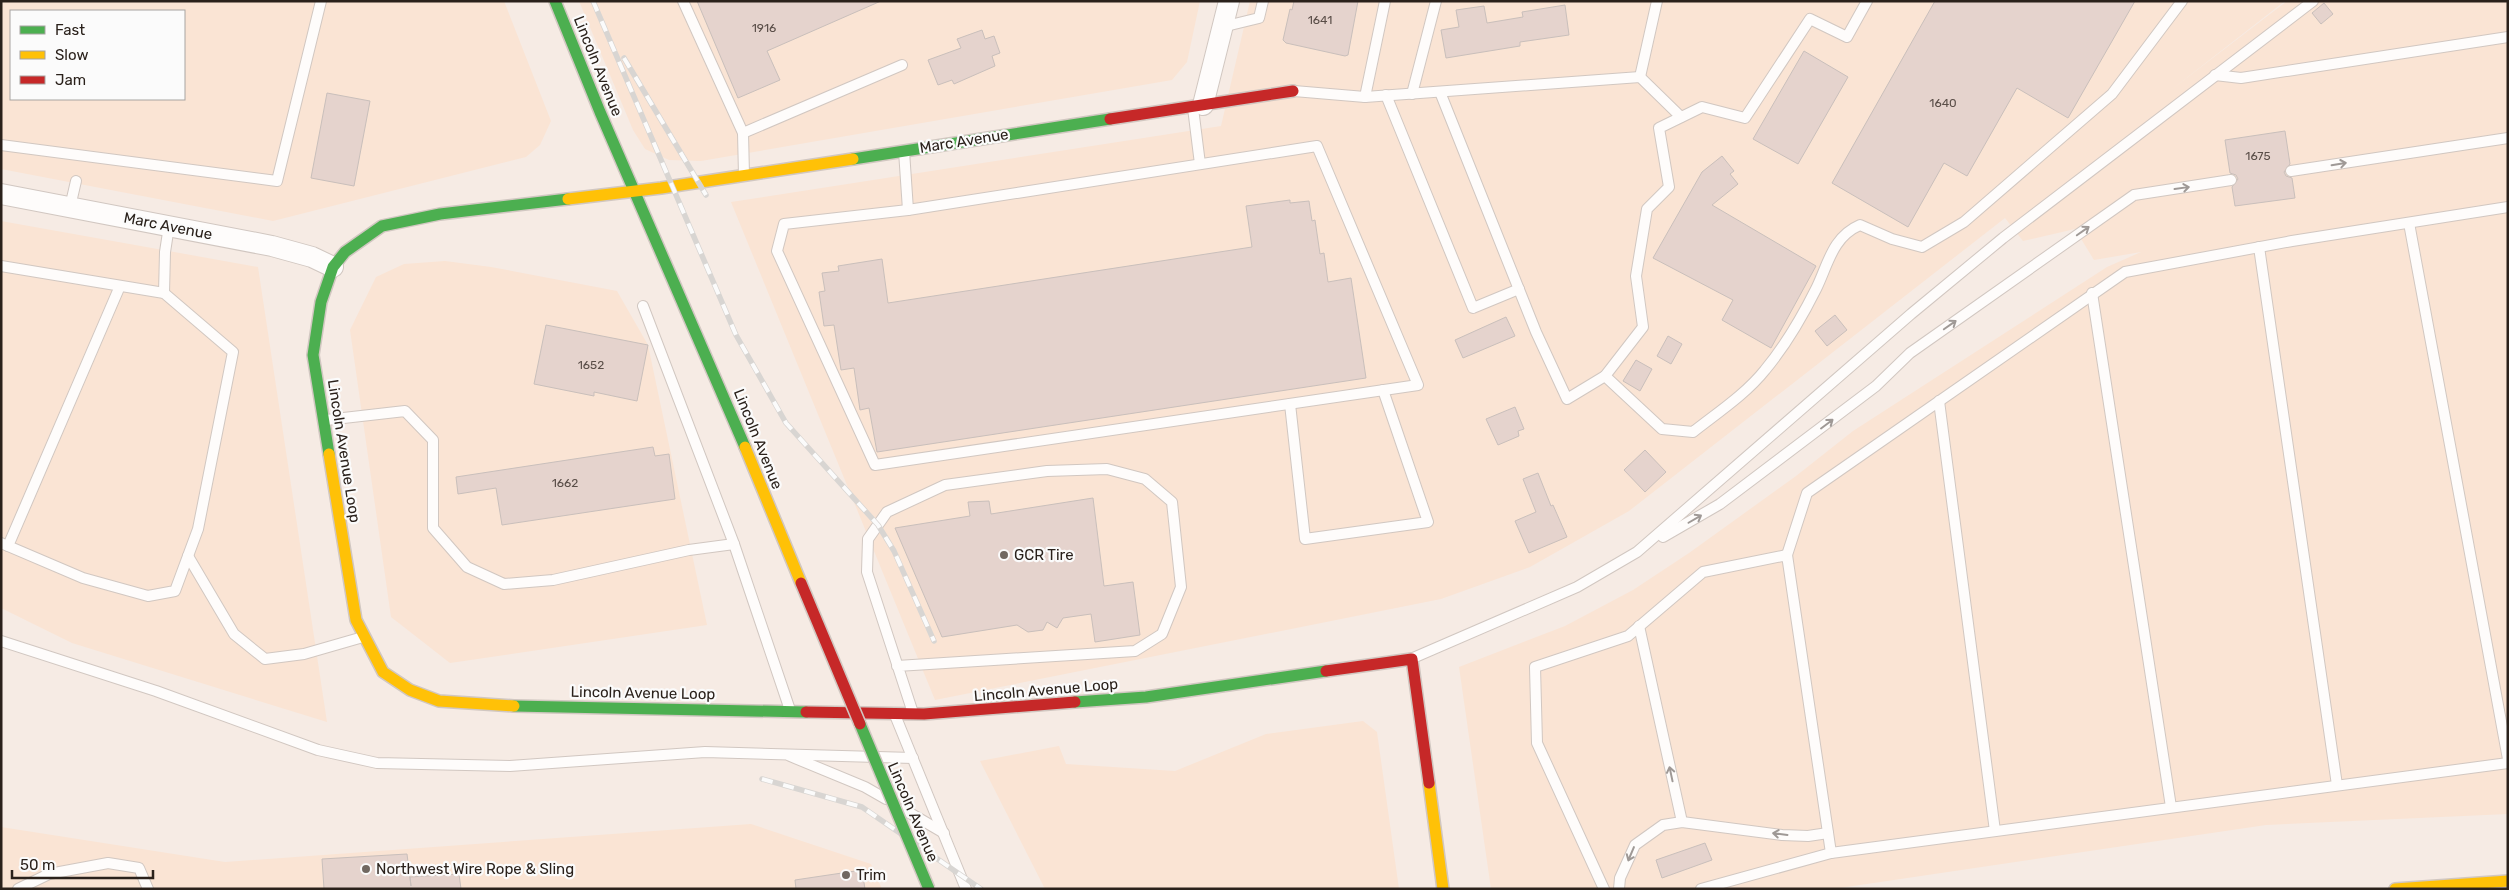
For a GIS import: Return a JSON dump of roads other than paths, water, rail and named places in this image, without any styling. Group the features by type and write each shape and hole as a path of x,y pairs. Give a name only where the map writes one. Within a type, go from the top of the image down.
{"street":[{"name":"Lincoln Avenue","path":"555,1 635,192 707,354 800,583 929,889"},
{"path":"1198,106 1229,1"},
{"name":"Marc Avenue","path":"635,192 1293,91"},
{"name":"Lincoln Avenue Loop","path":"635,192 440,214 382,226 345,252 333,267 321,302 312,355 356,620 383,672 410,690 439,701 486,706 913,714 1146,697 1412,659"},
{"name":"Marc Avenue","path":"1,194 272,246 312,257 333,267"},
{"path":"1412,659 1443,889"},
{"path":"2395,889 2508,881"}],"lane":[{"path":"1,145 277,181 321,1"},
{"path":"683,1 743,133 744,176"},
{"path":"1222,27 1258,18 1263,1"},
{"path":"1364,97 1385,1"},
{"path":"1412,94 1436,1"},
{"path":"1640,77 1657,1"},
{"path":"1440,92 1519,289 1567,399 1605,376 1643,327 1636,276 1647,209 1669,187 1659,128 1702,107 1745,118 1810,20 1847,37 1868,1"},
{"path":"1605,376 1662,429 1693,432 1765,371 1804,311 1816,289 1834,247 1849,230 1860,225 1892,239 1922,246 1964,222 2112,94 2182,1"},
{"path":"1637,552 1910,314 1987,251 2312,1"},
{"path":"2215,75 2241,78 2508,37"},
{"path":"743,133 902,65"},
{"path":"1293,91 1364,97 1640,77 1681,118"},
{"path":"1386,96 1474,308 1519,289"},
{"path":"1198,106 1200,164"},
{"path":"2291,171 2508,138"},
{"path":"1317,146 1418,386 875,465 777,251 784,224 908,210 1200,164 1317,146"},
{"path":"904,151 908,210"},
{"path":"1412,659 1577,587 1720,504 1876,386 1910,353 2134,195 2231,180"},
{"path":"70,207 76,181"},
{"path":"1831,852 1787,555 1807,493 2092,293 2125,272 2259,247 2508,207"},
{"path":"2409,223 2508,759"},
{"path":"164,293 165,252 169,226"},
{"path":"2259,247 2337,785"},
{"path":"1,266 164,293 233,352 198,529 175,591 148,596 82,578 5,544 120,286"},
{"path":"2092,293 2171,807"},
{"path":"643,306 734,544 790,711"},
{"path":"1290,404 1305,539 1428,522 1383,390"},
{"path":"1939,401 1996,830"},
{"path":"323,420 405,411 433,440 433,528 467,567 504,584 553,580 689,550 734,544"},
{"path":"898,666 1135,651 1162,634 1181,586 1172,502 1144,479 1107,469 1047,471 946,485 887,512 868,539 866,572 913,714"},
{"path":"1604,889 1537,742 1536,668 1628,636 1703,572 1787,555"},
{"path":"188,556 234,634 265,659 304,654 364,637"},
{"path":"1639,626 1682,822"},
{"path":"1,641 156,691 318,750 377,763 510,766 705,752 913,758"},
{"path":"895,714 966,889"},
{"path":"784,754 865,788 944,833"},
{"path":"1701,889 1831,852 2508,763"},
{"path":"1619,889 1620,878 1635,845 1663,825 1682,822 1782,835 1808,836 1828,833"},
{"path":"18,889 48,874 108,863 139,868 148,889"}],"railway":[{"path":"593,1 736,335 786,423 878,525 894,551 934,641"},
{"path":"624,58 706,195"},
{"path":"762,779 862,807 981,889"}],"place":[{"name":"GCR Tire","path":"1004,555"},
{"name":"Northwest Wire Rope & Sling","path":"366,869"},
{"name":"Trim","path":"846,875"}]}
